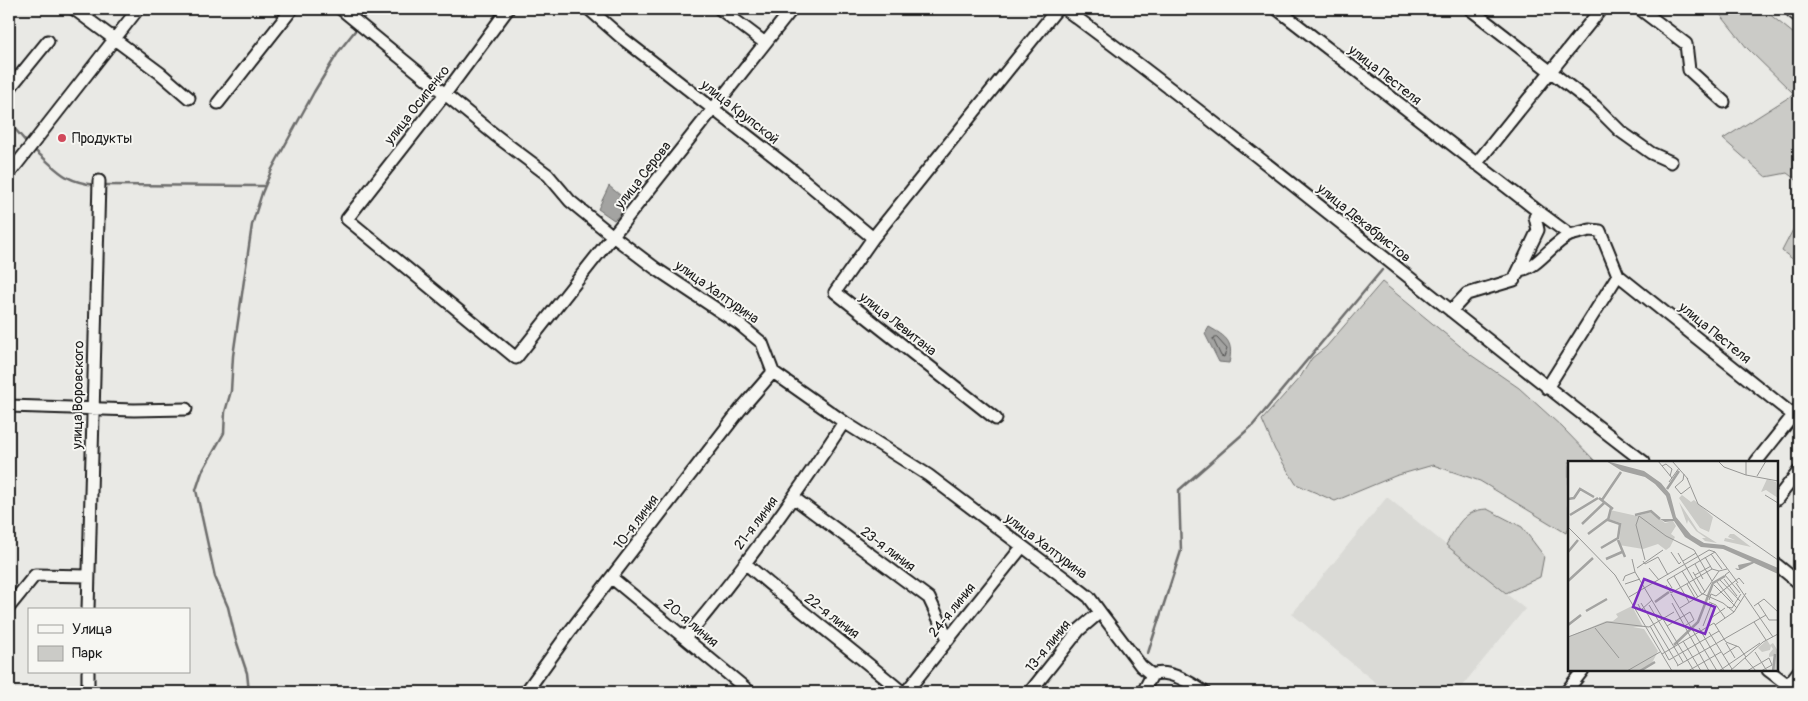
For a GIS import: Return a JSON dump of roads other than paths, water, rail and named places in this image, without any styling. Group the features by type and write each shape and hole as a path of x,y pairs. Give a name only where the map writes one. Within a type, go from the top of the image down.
{"highway":[{"path":"1794,9 1799,13"}],"street":[{"path":"74,9 160,72 189,98"},
{"path":"9,174 138,9"},
{"path":"218,103 292,9"},
{"name":"улица Халтурина","path":"341,9 548,175 570,201 614,237 739,324 762,343 773,372 844,422 928,475 1089,597 1141,666 1152,675"},
{"name":"улица Осипенко","path":"508,9 445,94 347,219 516,358"},
{"name":"улица Крупской","path":"589,9 712,110 793,171 873,238"},
{"path":"720,9 765,43"},
{"name":"улица Серова","path":"516,358 614,237 792,9"},
{"path":"873,238 1057,9"},
{"name":"улица Декабристов","path":"1065,9 1178,93 1547,388 1643,461"},
{"name":"улица Пестеля","path":"1277,9 1570,235"},
{"path":"1470,9 1595,106 1628,137 1650,153 1671,162"},
{"path":"1476,164 1600,9"},
{"path":"1640,9 1686,44 1689,70 1724,102"},
{"path":"9,89 48,41"},
{"name":"улица Воровского","path":"88,608 99,181"},
{"path":"1451,311 1467,294 1514,280 1538,230 1535,217 1539,212"},
{"path":"1520,270 1531,266 1560,239 1590,230 1600,232 1618,275 1547,388"},
{"name":"улица Левитана","path":"873,238 838,284 836,294 996,419"},
{"name":"улица Пестеля","path":"1618,275 1796,412"},
{"name":"10-я линия","path":"526,692 567,635 740,410 773,372"},
{"path":"9,406 93,409 186,409"},
{"path":"1757,461 1796,412"},
{"name":"21-я линия","path":"686,637 794,498 844,422"},
{"path":"1778,497 1799,471"},
{"name":"23-я линия","path":"794,498 929,598 948,638"},
{"name":"24-я линия","path":"906,692 1022,547"},
{"name":"22-я линия","path":"745,563 796,608 842,640 902,692"},
{"path":"1778,566 1799,583"},
{"path":"9,607 35,575 88,576"},
{"name":"20-я линия","path":"612,578 686,637 750,692"},
{"name":"13-я линия","path":"1030,692 1089,620 1100,612"},
{"path":"1566,692 1583,671"},
{"path":"1769,671 1788,685 1799,671"},
{"path":"1143,692 1152,675 1160,673 1170,675 1204,692"},
{"path":"88,674 88,692"}],"water":[{"path":"609,186 626,200 621,214 614,220 598,209"},
{"path":"1209,327 1228,341 1231,350 1229,363 1219,362 1205,334"}],"waterway":[{"path":"362,21 368,9"},
{"path":"249,692 247,673 235,637 228,607 215,577 196,490 202,472 224,433 225,412 231,391 233,356 252,225 262,193 272,169 314,92 339,51 358,27"},
{"path":"9,122 27,143"},
{"path":"33,149 67,177 95,185"},
{"path":"103,185 265,186"},
{"path":"1148,653 1181,551 1179,490 1253,425 1382,270"}],"place":[{"name":"Продукты","path":"62,138"}]}
